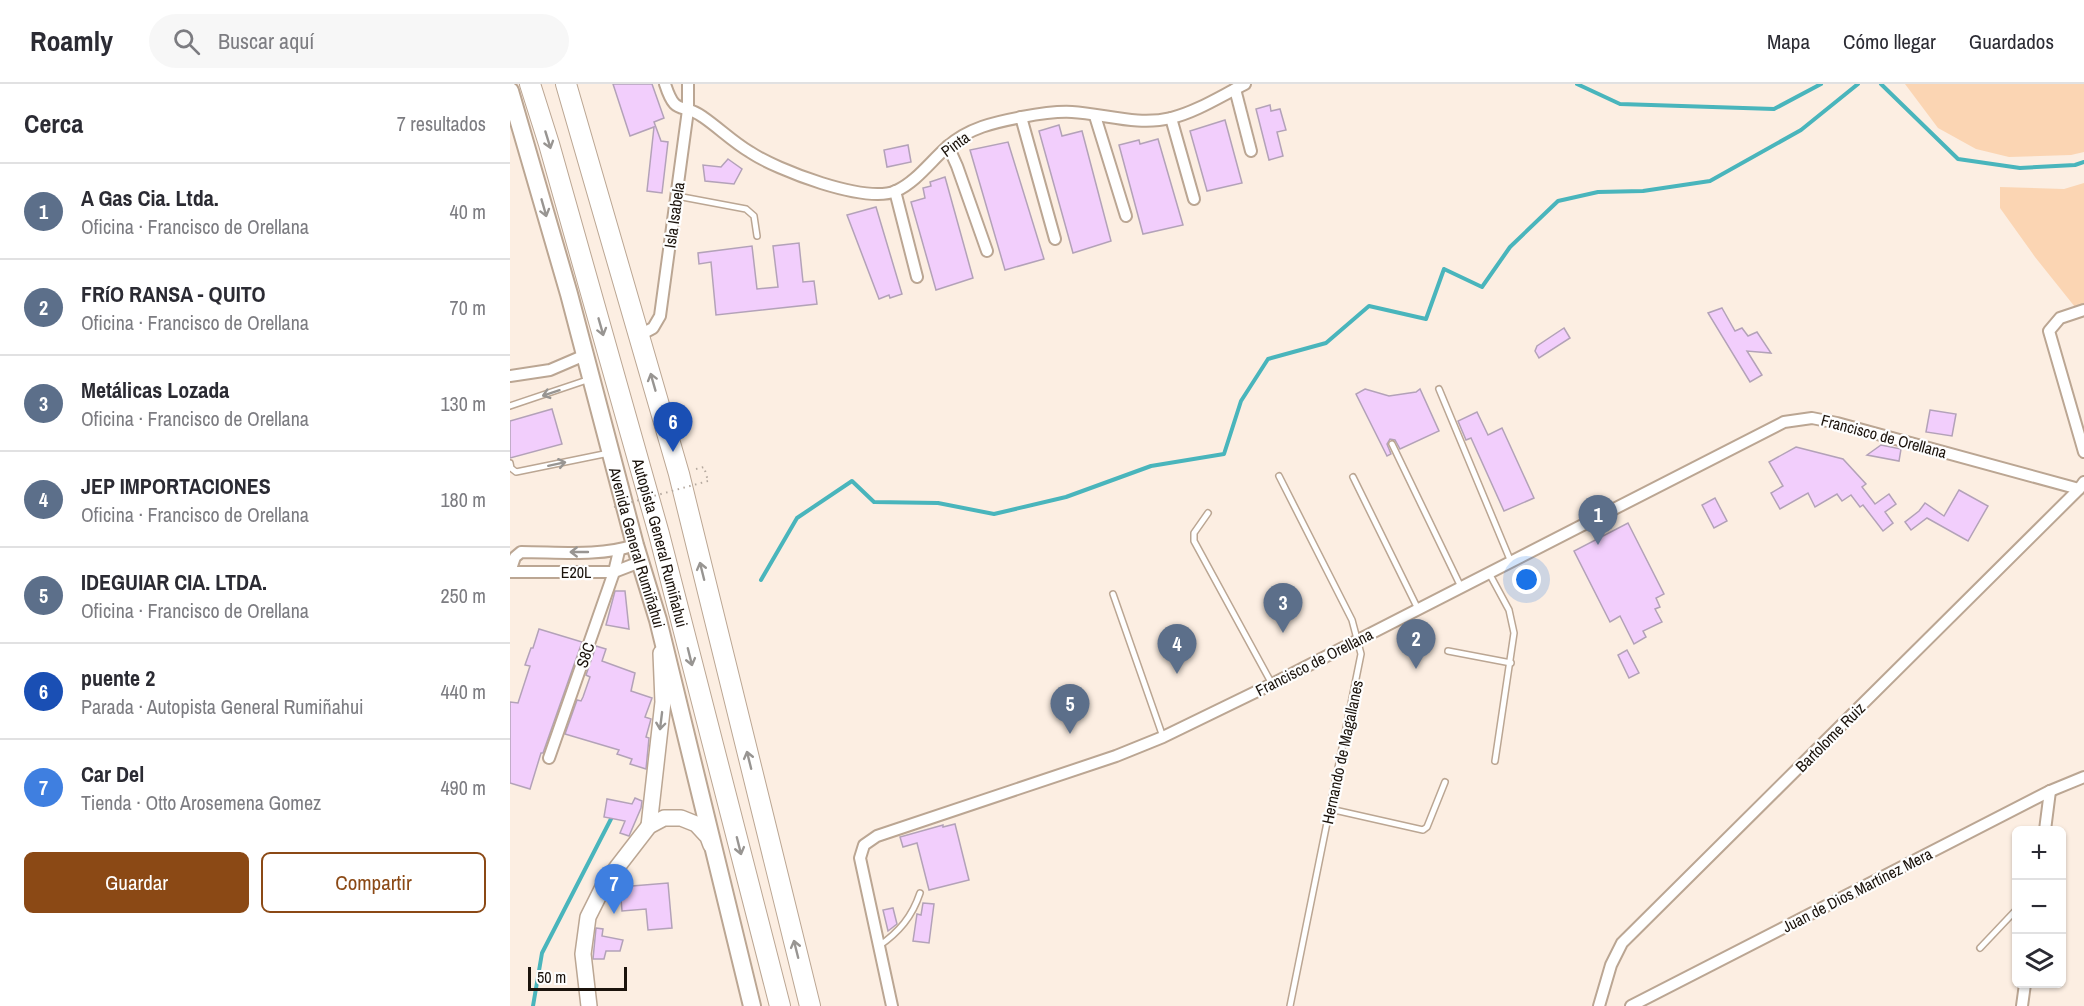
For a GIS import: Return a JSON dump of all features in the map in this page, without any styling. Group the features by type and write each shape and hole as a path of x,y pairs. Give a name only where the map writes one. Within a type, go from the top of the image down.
{"highway":[{"name":"Autopista General Rumiñahui","path":"530,84 553,155 659,534 780,1006"},
{"name":"Autopista General Rumiñahui","path":"566,84 679,474 810,1006"}],"main road":[{"name":"Avenida General Rumiñahui","path":"510,92 592,379 635,545 658,620 752,1006"}],"street":[{"path":"665,84 672,102 677,107 698,113 750,153 799,175 847,190 880,194 895,191 917,277"},
{"name":"Isla Isabela","path":"640,335 653,328 660,316 688,110 688,84"},
{"path":"1240,87 1251,150"},
{"name":"Pinta","path":"895,191 910,182 964,134 983,126 1021,117 1072,112 1132,121 1171,118 1196,109 1240,87"},
{"path":"1095,116 1126,216"},
{"path":"1021,117 1054,239"},
{"path":"1171,118 1194,199"},
{"path":"948,146 987,251"},
{"path":"2084,310 2060,318 2049,331 2084,452"},
{"path":"510,376 550,370 585,354"},
{"name":"Francisco de Orellana","path":"892,1006 860,858 864,844 877,836 1116,756 1163,737 1357,641 1784,422 1812,418 2082,485"},
{"name":"Bartolome Ruiz","path":"1599,1006 1611,965 1622,943 2082,485"},
{"name":"E20L","path":"635,545 619,551 521,552 515,557 510,572 614,572 640,562"},
{"name":"S8C","path":"549,758 614,572 619,551"},
{"path":"648,826 663,702 658,620"},
{"name":"Juan de Dios Martínez Mera","path":"1631,1006 2050,791 2084,777"},
{"path":"2046,826 2050,791"},
{"path":"589,1006 583,954 588,917 604,883 648,826 664,818 681,818 696,824 708,837 713,852"},
{"path":"2022,1006 2024,988"}],"lane":[{"path":"677,196 746,209 754,216 757,236"},
{"path":"510,406 592,379"},
{"path":"1439,389 1511,562"},
{"path":"1392,444 1461,587"},
{"path":"510,463 511,468 516,472 610,452"},
{"name":"Hernando de Magallanes","path":"1280,476 1352,620 1361,654 1290,1006"},
{"path":"1353,477 1418,609"},
{"path":"1208,513 1194,533 1194,541 1272,684"},
{"path":"1489,573 1509,610 1514,633 1495,761"},
{"path":"1113,594 1163,737"},
{"path":"1448,651 1511,663"},
{"path":"1330,809 1423,830 1427,827 1445,782"},
{"path":"879,946 902,926 915,908 920,893"},
{"path":"1980,948 2012,914"}],"path":[{"path":"614,507 708,481 704,467"}],"shaded area":[{"path":"1905,84 2084,84 2084,152 2071,155 2009,157 1976,149 1938,128"},
{"path":"2084,183 2084,303 2075,307 2000,208 2000,187 2064,189"}],"building":[{"path":"613,84 652,84 664,118 654,122 661,141 668,142 662,193 647,191 654,127 630,136"},
{"path":"1270,105 1271,111 1280,109 1286,130 1277,132 1283,156 1269,160 1256,109"},
{"path":"1225,120 1242,183 1207,191 1190,131"},
{"path":"1059,125 1062,136 1082,131 1111,241 1073,253 1039,131"},
{"path":"1158,139 1183,225 1143,234 1119,145 1139,140 1140,144"},
{"path":"1008,142 1044,259 1005,270 970,150"},
{"path":"908,145 911,162 887,167 884,150"},
{"path":"728,159 742,169 734,184 705,181 703,165 721,167"},
{"path":"945,177 973,278 936,290 911,202 925,198 923,188 931,186 930,182"},
{"path":"876,207 902,294 890,298 889,295 879,299 847,215"},
{"path":"799,243 803,282 814,281 817,304 716,315 711,262 699,264 698,253 752,246 757,289 778,287 773,246"},
{"path":"1722,308 1735,331 1742,328 1748,336 1757,332 1771,353 1747,351 1762,375 1750,382 1708,313"},
{"path":"1564,328 1570,338 1539,358 1535,351 1537,346"},
{"path":"1365,389 1389,396 1416,392 1420,389 1439,431 1400,449 1395,440 1390,439 1387,444 1391,454 1387,456 1356,394"},
{"path":"552,409 562,444 510,458 510,421"},
{"path":"1930,410 1956,414 1952,436 1926,432"},
{"path":"1477,412 1488,435 1502,428 1534,498 1504,511 1471,438 1466,440 1458,421"},
{"path":"1881,445 1901,449 1899,461 1867,455"},
{"path":"1796,447 1843,459 1866,484 1862,487 1875,504 1889,494 1896,504 1885,512 1893,523 1883,531 1863,505 1860,507 1851,495 1842,501 1837,494 1815,507 1808,493 1780,509 1771,493 1783,486 1769,462"},
{"path":"1959,490 1988,506 1968,541 1927,518 1911,530 1905,522 1925,503 1944,516"},
{"path":"1715,498 1727,521 1714,528 1702,505"},
{"path":"1628,523 1664,594 1656,598 1660,607 1655,609 1662,622 1643,631 1646,637 1634,644 1620,616 1610,622 1574,551"},
{"path":"615,591 625,591 629,629 606,625"},
{"path":"539,629 582,642 530,789 510,783 510,702 518,703 530,666 525,665"},
{"path":"596,646 606,649 602,661 635,673 631,691 652,698 645,717 651,719 646,737 649,738 646,769 630,764 632,759 617,754 619,750 565,734 577,700 581,701 583,697 590,677 586,675"},
{"path":"1627,650 1639,673 1629,678 1618,655"},
{"path":"635,798 642,801 641,808 629,836 620,833 625,821 604,817 607,799 632,804"},
{"path":"955,824 969,880 929,890 917,843 903,847 900,837"},
{"path":"668,883 672,928 648,930 646,909 622,911 620,887"},
{"path":"923,903 934,904 929,943 913,941 917,914 921,915"},
{"path":"893,908 897,924 888,931 883,910"},
{"path":"596,928 603,929 602,936 623,940 620,951 606,951 604,959 593,959"}],"waterway":[{"path":"1577,84 1620,104 1774,109 1821,84"},
{"path":"761,580 797,518 852,481 874,502 938,503 994,514 1066,497 1151,466 1224,454 1241,401 1268,359 1326,343 1369,306 1426,319 1444,269 1482,287 1510,247 1558,201 1598,192 1643,191 1710,181 1801,130 1858,84"},
{"path":"1881,84 1958,159 2020,168 2075,165 2084,162"},
{"path":"533,1006 542,953 613,815"}],"place":[{"name":"puente 2","path":"673,452"},
{"name":"A Gas Cia. Ltda.","path":"1598,545"},
{"name":"Metálicas Lozada","path":"1283,633"},
{"name":"FRíO RANSA - QUITO","path":"1416,669"},
{"name":"JEP IMPORTACIONES","path":"1177,674"},
{"name":"IDEGUIAR CIA. LTDA.","path":"1070,734"},
{"name":"Car Del","path":"614,914"}]}
